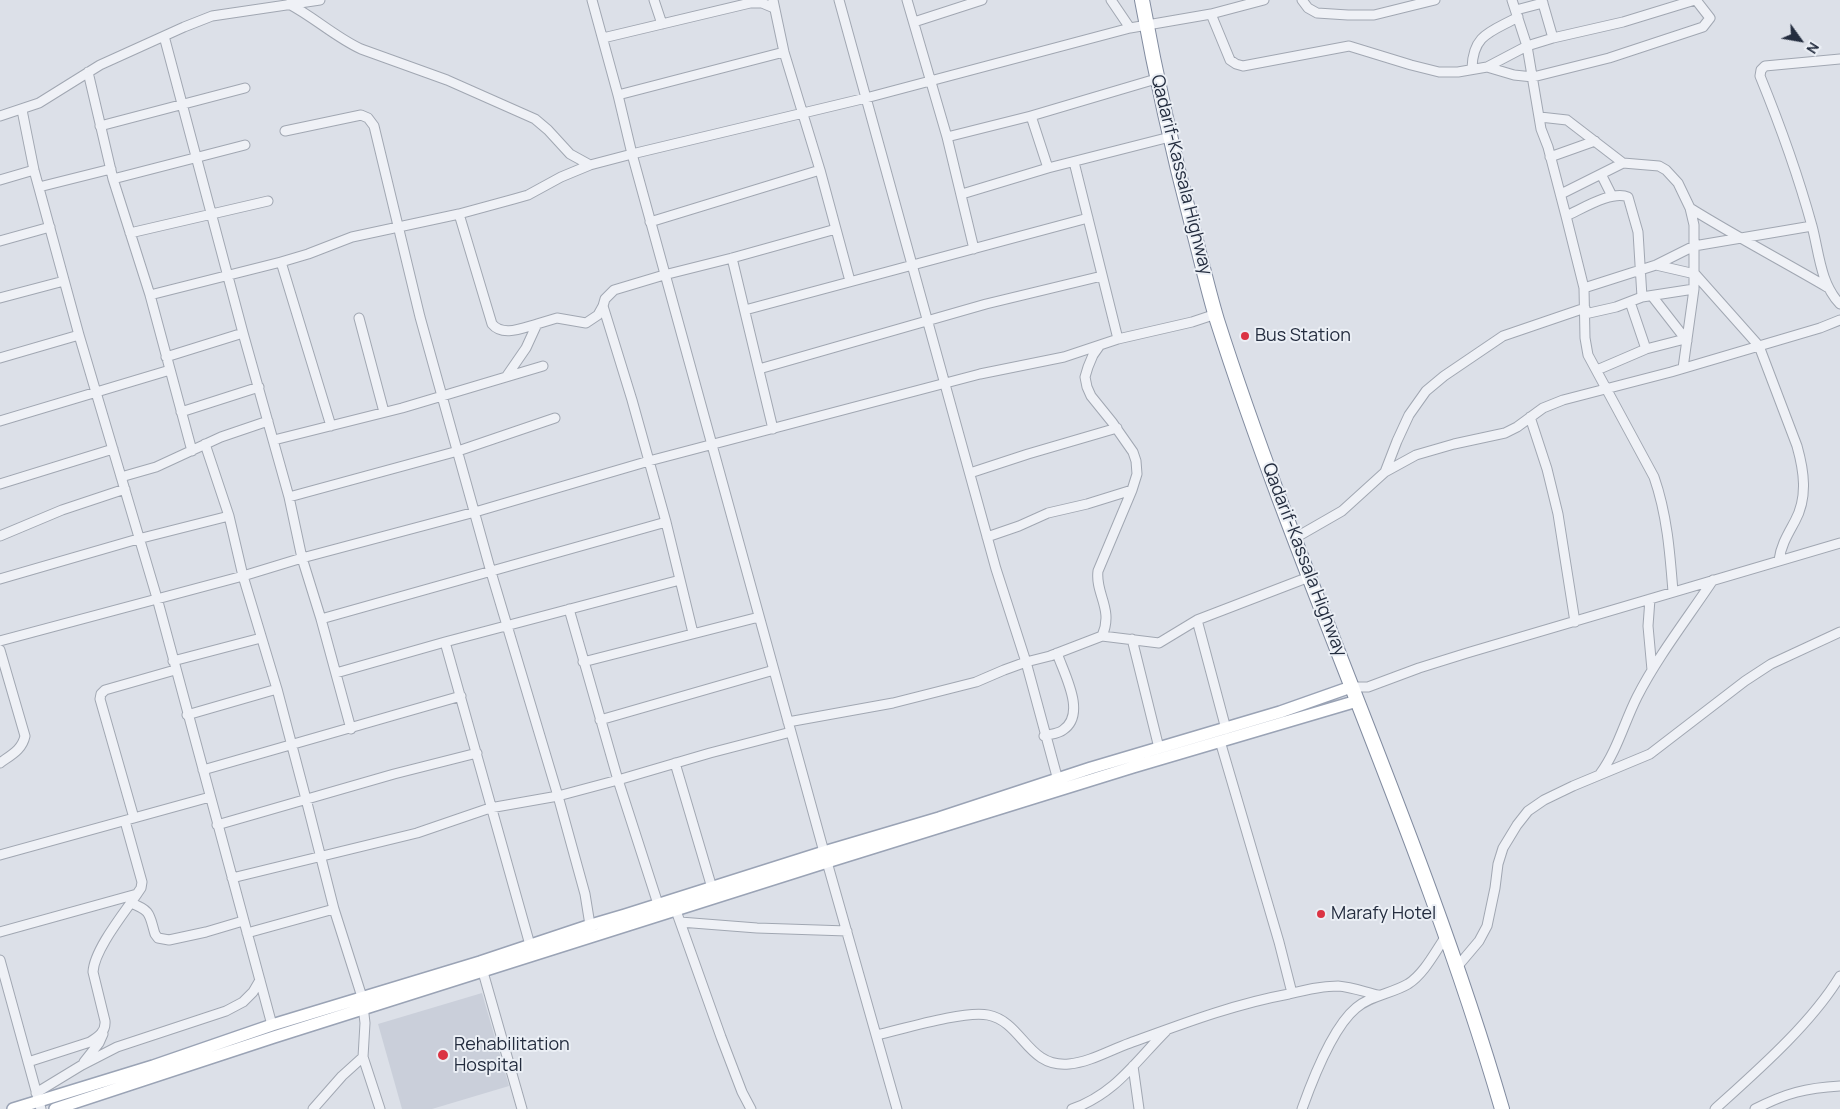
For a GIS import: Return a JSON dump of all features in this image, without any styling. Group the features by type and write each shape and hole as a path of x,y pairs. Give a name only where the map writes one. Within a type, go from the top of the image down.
{"highway":[{"name":"Qadarif-Kassala Highway","path":"1142,0 1156,79 1216,314 1252,422 1309,577 1446,936 1472,1011 1502,1109"}],"main road":[{"path":"1059,784 1159,748 1280,712 1351,687"},
{"path":"55,1109 530,946 591,931 1059,784 1220,741 1357,701"},
{"path":"13,1109 153,1066 272,1025 483,972 658,904 674,905 712,888 825,857"}],"street":[{"path":"0,116 22,110 58,93 100,65 212,16 320,0"},
{"path":"592,0 664,275 825,857 897,1109"},
{"path":"654,0 662,24"},
{"path":"839,0 987,537 1026,662 1044,736 1059,784"},
{"path":"907,0 947,137 974,249"},
{"path":"914,22 982,0"},
{"path":"1111,0 1130,28"},
{"path":"150,295 281,262 308,254 352,236 459,214 528,195 561,177 590,165 866,98 1130,28 1211,14 1264,0"},
{"path":"1302,0 1308,8 1317,13 1348,16 1374,15 1435,0"},
{"path":"1512,0 1527,46 1541,129 1584,288 1585,338 1588,355 1654,477 1661,496 1673,592"},
{"path":"1211,14 1230,60 1243,66 1349,46 1432,70 1458,72 1472,68 1487,67 1514,75 1533,77 1609,58 1703,27 1710,18 1695,0 1623,22 1527,46 1487,67"},
{"path":"1472,68 1475,48 1484,36 1517,14 1543,1 1553,38"},
{"path":"603,38 750,3 774,4 784,52 820,170 850,281"},
{"path":"289,4 312,17 350,44 447,80 535,119 570,154 590,165"},
{"path":"164,36 227,275 274,440 302,558 321,618 350,729"},
{"path":"618,95 784,52"},
{"path":"1827,287 1812,226 1760,76 1761,70 1765,66 1840,59"},
{"path":"88,72 113,179 150,295 192,451"},
{"path":"947,137 1031,116 1156,79"},
{"path":"100,126 245,88"},
{"path":"22,110 34,170 64,281 138,539 157,598 272,1025"},
{"path":"285,131 356,115 368,118 374,126 420,317 491,572 558,796 585,894 591,931"},
{"path":"1031,116 1048,168"},
{"path":"1540,117 1567,120 1623,163"},
{"path":"962,194 1048,168 1170,137"},
{"path":"1550,157 1595,141"},
{"path":"113,179 245,145"},
{"path":"1074,162 1118,338"},
{"path":"1560,194 1623,163 1659,166 1666,170 1678,183 1690,208 1694,224 1694,289 1683,368"},
{"path":"39,187 111,169"},
{"path":"0,180 34,170"},
{"path":"650,222 820,170"},
{"path":"1601,174 1612,196"},
{"path":"1566,216 1612,196 1628,197 1638,232 1641,270 1647,296 1686,340"},
{"path":"130,233 268,201"},
{"path":"1690,208 1739,238 1827,287 1840,304"},
{"path":"459,214 492,324 496,329 505,331 557,318 586,323 598,315 605,299 614,290 836,229"},
{"path":"744,310 1088,218"},
{"path":"1584,288 1656,265 1694,246 1812,226"},
{"path":"0,240 50,227"},
{"path":"732,258 773,429"},
{"path":"281,262 331,426"},
{"path":"1656,265 1695,274 1759,346 1797,446 1804,479 1804,494 1801,507 1781,547 1779,560"},
{"path":"759,369 1043,289 1102,276"},
{"path":"0,298 64,281"},
{"path":"1385,472 1409,415 1426,391 1494,341 1503,336 1585,311 1616,307 1647,296 1694,289"},
{"path":"1630,302 1646,349"},
{"path":"603,306 632,400 666,522 693,633"},
{"path":"0,640 243,576 302,558 475,512 649,461 944,382 1042,363 1085,351 1118,338 1216,314"},
{"path":"359,318 384,412"},
{"path":"1295,538 1342,511 1385,472 1416,456 1454,444 1505,433 1517,427 1543,408 1563,400 1683,368 1820,328 1840,320"},
{"path":"506,378 526,348 536,324"},
{"path":"166,357 243,333"},
{"path":"0,358 79,335"},
{"path":"1597,370 1646,349 1686,340"},
{"path":"1100,345 1088,366 1085,377 1086,387 1133,452 1137,474 1098,571 1098,580 1106,617 1102,636"},
{"path":"274,440 443,396 543,366"},
{"path":"0,421 170,370"},
{"path":"181,412 259,387"},
{"path":"1530,417 1548,469 1558,514 1575,622"},
{"path":"289,497 458,451 555,418"},
{"path":"121,477 156,467 205,444 268,420"},
{"path":"970,473 1117,428"},
{"path":"205,444 228,516 243,576 277,689 334,909 363,1003 365,1042 363,1057 380,1108"},
{"path":"0,484 113,449"},
{"path":"0,536 62,510 125,489"},
{"path":"987,537 1048,513 1087,504 1132,490"},
{"path":"0,579 138,539 228,516"},
{"path":"321,618 666,522"},
{"path":"1351,687 1368,687 1419,668 1840,543"},
{"path":"788,722 892,703 976,682 1026,662 1057,653 1102,636 1158,643 1198,620 1309,577"},
{"path":"336,673 680,580"},
{"path":"1600,774 1609,762 1625,721 1652,670 1713,580"},
{"path":"1650,600 1648,626 1652,670"},
{"path":"569,610 618,780 658,904"},
{"path":"583,662 759,617"},
{"path":"1198,620 1226,728"},
{"path":"1457,967 1479,941 1487,926 1498,864 1503,848 1528,811 1544,800 1600,774 1650,754 1758,672 1840,632"},
{"path":"82,1065 99,1042 105,1029 93,964 141,888 142,882 100,699 101,694 105,690 174,665 261,638"},
{"path":"1132,639 1159,748"},
{"path":"445,642 530,946"},
{"path":"0,650 25,736 23,745 0,763"},
{"path":"1044,736 1063,731 1071,722 1074,710 1073,699 1057,653"},
{"path":"600,720 774,670"},
{"path":"1357,701 1368,687"},
{"path":"187,715 277,689"},
{"path":"202,770 461,696"},
{"path":"232,878 417,833 490,808 558,796 791,732"},
{"path":"1220,741 1292,993"},
{"path":"217,825 394,774 477,753"},
{"path":"675,763 712,888"},
{"path":"0,855 210,797"},
{"path":"0,932 137,894"},
{"path":"131,903 146,910 152,918 155,934 163,940 206,932 243,921"},
{"path":"674,905 742,1092 752,1109"},
{"path":"247,933 334,909"},
{"path":"680,922 757,928 847,931"},
{"path":"1302,1109 1316,1072 1344,1021 1356,1008 1368,1000 1408,983 1419,973 1446,936"},
{"path":"0,960 3,985 39,1101 82,1065 117,1047 226,1011 243,1002 253,992 260,980"},
{"path":"483,972 522,1109"},
{"path":"1715,1109 1806,1021 1828,996 1840,976"},
{"path":"877,1035 970,1014 987,1014 1008,1024 1030,1050 1043,1060 1057,1064 1069,1064 1251,1002 1292,993 1339,986 1378,995"},
{"path":"28,1062 90,1042 97,1038 105,1029"},
{"path":"1072,1109 1090,1103 1106,1093 1168,1030"},
{"path":"314,1109 342,1076 363,1057"},
{"path":"1133,1066 1139,1109"},
{"path":"1756,1109 1798,1091 1840,1086"}],"shaded area":[{"name":"Rehabilitation Hospital","path":"482,993 509,1086 432,1109 402,1109 378,1024"}],"place":[{"name":"Bus Station","path":"1245,336"},
{"name":"Marafy Hotel","path":"1321,914"},
{"name":"Rehabilitation Hospital","path":"443,1055"}]}
